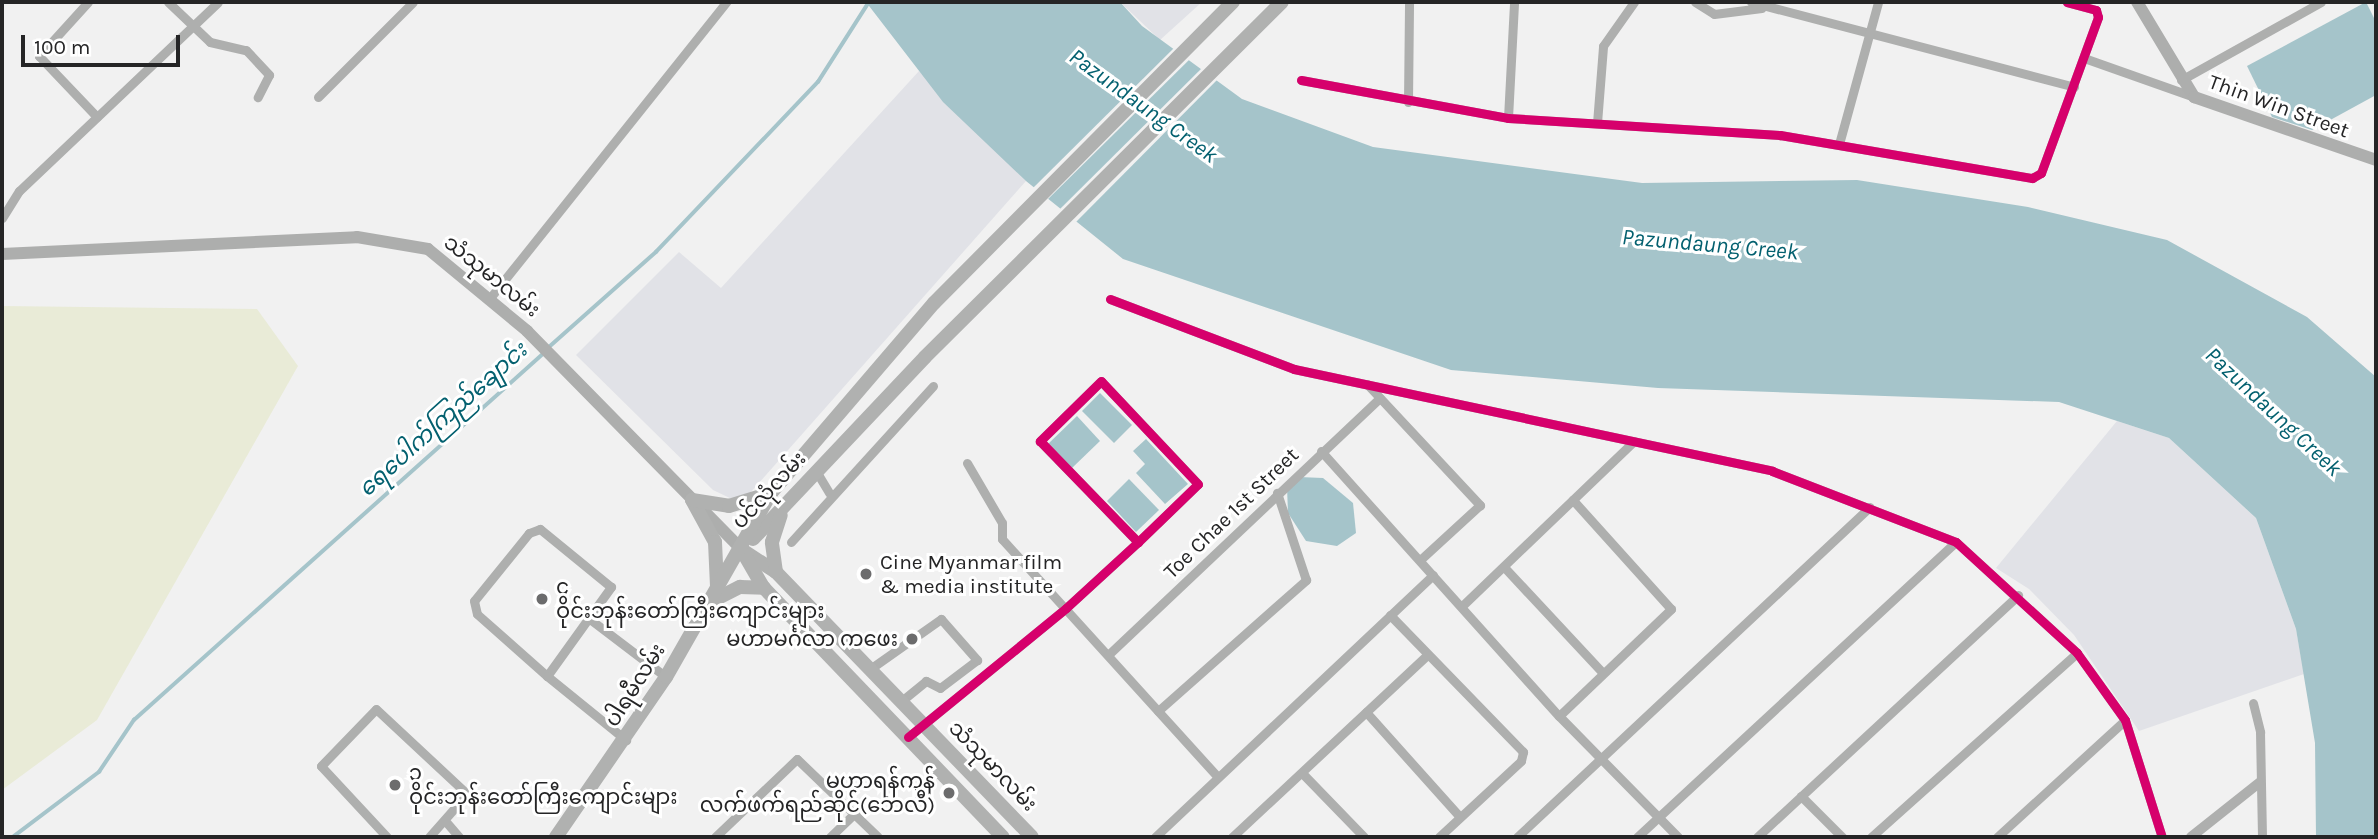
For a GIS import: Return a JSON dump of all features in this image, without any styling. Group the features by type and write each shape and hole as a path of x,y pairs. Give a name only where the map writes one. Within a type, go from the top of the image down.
{"main road":[{"name":"ပင်လုံလမ်း","path":"742,550 771,493 1000,235 1233,2"},
{"name":"ပင်လုံလမ်း","path":"742,550 816,471 1282,2"},
{"name":"Thin Win Street","path":"2137,2 2181,80 2194,97 2376,160"},
{"name":"သံသုမာလမ်း","path":"2,254 357,237 428,249 527,331 742,550 776,572 1032,837"},
{"path":"692,500 729,506 771,493"},
{"path":"692,500 720,561 712,602"},
{"path":"776,572 772,542 787,504"},
{"name":"သံသုမာလမ်း","path":"742,550 764,588 908,737 997,835"},
{"name":"ပါရမီလမ်း","path":"556,837 626,740 742,550"},
{"path":"712,602 728,590 764,588"},
{"path":"975,809 990,793"}],"street":[{"path":"88,2 39,57 97,117"},
{"path":"168,2 215,45 246,50 269,75 258,97"},
{"path":"2,218 19,191 218,2"},
{"path":"318,97 413,2"},
{"path":"490,298 726,2"},
{"path":"1408,102 1409,2"},
{"path":"1508,118 1514,2"},
{"path":"1597,123 1603,46 1634,2"},
{"path":"1695,2 1714,14 1764,7"},
{"path":"1751,2 1868,37 2074,87"},
{"path":"1839,144 1878,2"},
{"path":"1301,80 1408,102 1508,118 1727,129 1839,144 2038,178 2074,87 2099,13 2067,2"},
{"path":"2181,80 2321,2"},
{"path":"2084,58 2194,97"},
{"path":"1110,299 1258,358 1772,471 1956,542 2018,595 2077,653 2125,720 2162,837"},
{"path":"908,737 1066,608 1138,542 1198,484 1101,381 1040,441 1138,542"},
{"path":"1366,383 1480,505 1420,560"},
{"path":"791,542 829,493 933,386"},
{"name":"Toe Chae 1st Street","path":"1108,655 1380,398"},
{"path":"1462,606 1634,442"},
{"path":"1321,451 1559,716 1678,837"},
{"path":"967,463 1002,523 1002,539 1218,777"},
{"path":"816,471 829,493"},
{"path":"1158,711 1307,580 1277,493"},
{"path":"1559,716 1671,609 1573,500"},
{"path":"1517,837 1870,508"},
{"path":"547,676 611,593 609,582 547,531 529,533 474,608 547,676 626,740"},
{"path":"1637,837 1956,542"},
{"path":"1504,567 1603,673"},
{"path":"1155,837 1433,575"},
{"path":"1757,837 2018,595"},
{"path":"1390,615 1523,752 1521,761 1439,837"},
{"path":"591,620 666,677"},
{"path":"870,669 941,620 977,660 940,688 926,681 901,701"},
{"path":"1871,837 2077,653"},
{"path":"1232,837 1427,655"},
{"path":"2253,703 2260,732 2262,837"},
{"path":"387,837 321,771 321,760 369,710 383,710 464,787 466,800 447,823 429,837"},
{"path":"1366,712 1459,816"},
{"path":"1997,837 2125,720"},
{"path":"715,837 797,759 878,837"},
{"path":"1302,774 1361,834 1350,837"},
{"path":"2191,837 2259,783"},
{"path":"1801,796 1842,837"},
{"path":"830,837 855,813"},
{"path":"447,823 459,837"}],"shaded area":[{"path":"1120,2 1202,2 1160,40"},
{"path":"919,71 1026,181 750,493 734,500 713,490 576,355 679,252 721,288"},
{"path":"2117,421 2169,438 2256,518 2296,629 2304,674 2139,731 2074,635 2029,589 1996,568"}],"green space":[{"path":"2,306 257,309 298,366 97,720 2,790"}],"water":[{"name":"Pazundaung Creek","path":"866,2 1120,2 1142,26 1242,99 1373,147 1642,183 1857,180 2028,207 2167,240 2307,317 2376,377 2376,837 2316,837 2315,743 2296,629 2256,518 2169,438 2059,402 1658,388 1451,370 1123,259 1026,181 943,102"},
{"path":"2366,2 2376,22 2376,95 2312,130 2272,117 2247,66"},
{"path":"1100,393 1132,425 1114,443 1082,411"},
{"path":"1077,416 1100,441 1072,468 1048,444"},
{"path":"1146,439 1188,484 1165,504 1136,473 1145,464 1133,451"},
{"path":"1299,477 1323,478 1353,503 1356,533 1337,546 1306,541 1288,513 1287,487"},
{"path":"1129,479 1159,510 1136,532 1107,501"}],"pier":[{"path":"1175,47 1191,58 1046,201 1031,190"},
{"path":"1203,67 1219,78 1074,224 1058,211"}],"waterway":[{"name":"ရေပေါက်ကြည်ချောင်း","path":"549,347 656,252 818,82 869,2"},
{"name":"ရေပေါက်ကြည်ချောင်း","path":"13,837 99,772 134,720 544,353"}],"cycle path":[{"path":"1301,80 1508,118 1780,135 2032,178 2041,173 2098,17 2096,10 2067,2"},
{"path":"1110,299 1294,369 1772,471 1956,542 2077,653 2125,720 2162,837"},
{"path":"908,737 1066,608 1138,542 1198,484 1101,381 1040,441 1138,542"}],"place":[{"name":"Cine Myanmar film & media institute","path":"866,574"},
{"name":"၄ ဝိုင်းဘုန်းတော်ကြီးကျောင်းများ","path":"542,599"},
{"name":"မဟာမင်္ဂလာ ကဖေး","path":"912,639"},
{"name":"၃ ဝိုင်းဘုန်းတော်ကြီးကျောင်းများ","path":"395,785"},
{"name":"မဟာရန်ကုန် လက်ဖက်ရည်ဆိုင်(ဘေလီ)","path":"949,793"}]}
